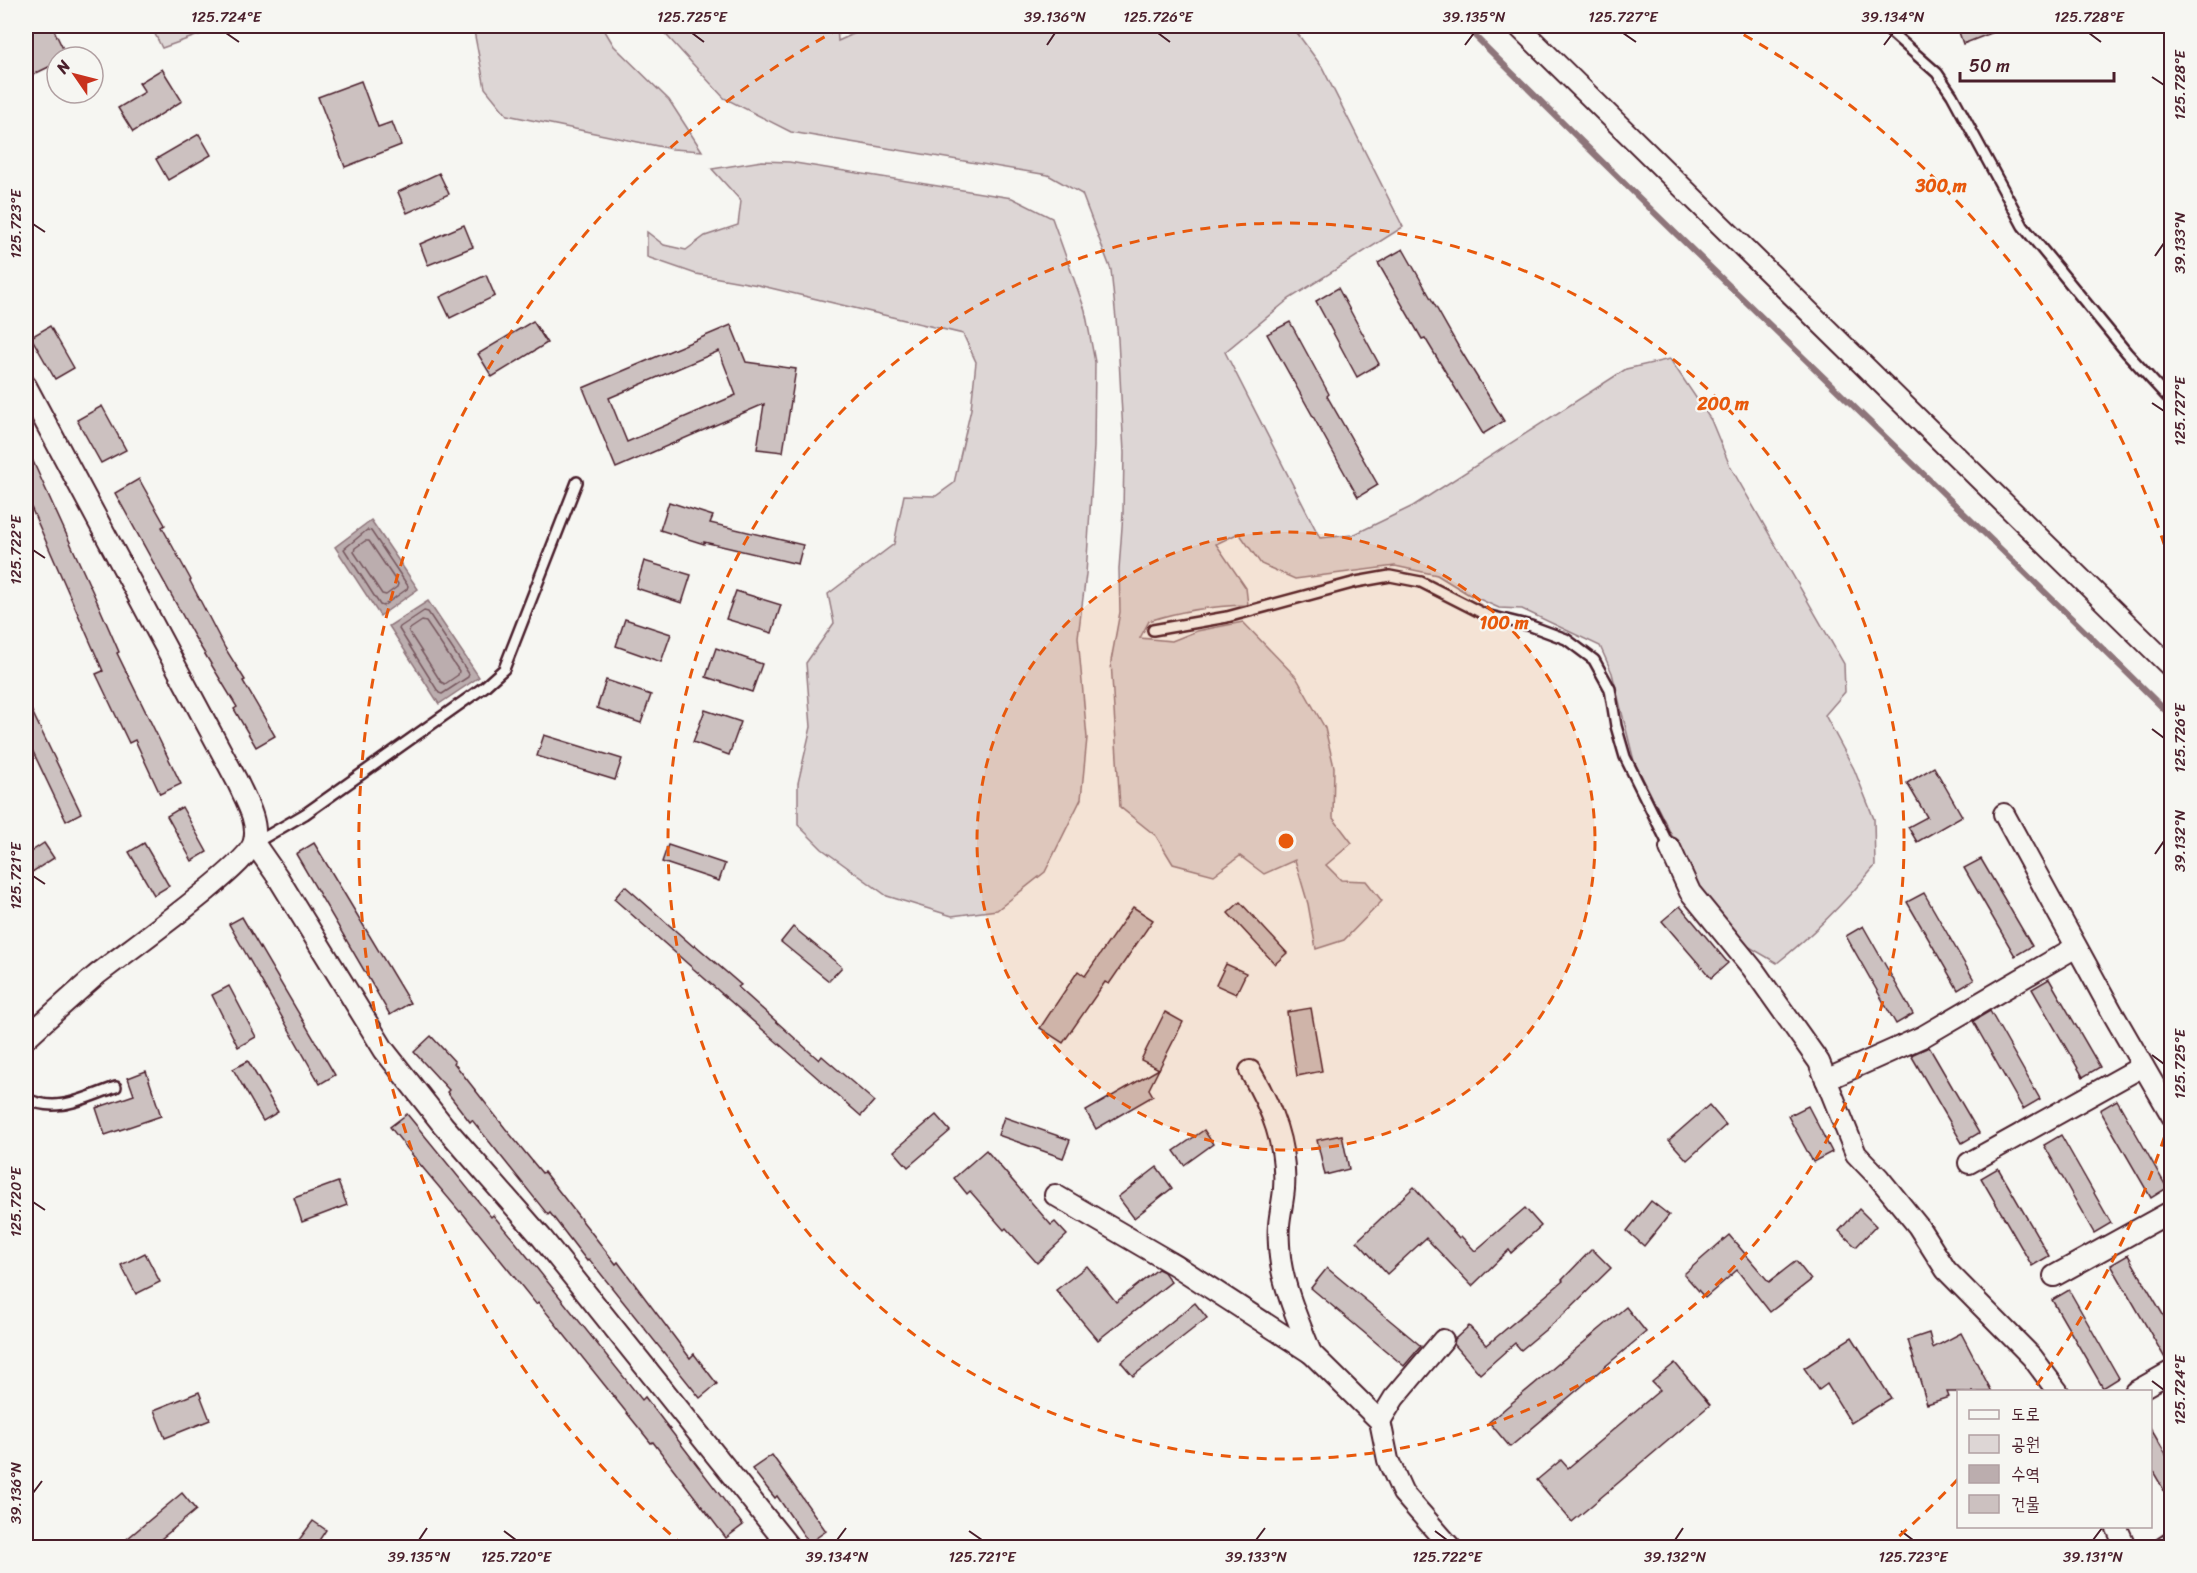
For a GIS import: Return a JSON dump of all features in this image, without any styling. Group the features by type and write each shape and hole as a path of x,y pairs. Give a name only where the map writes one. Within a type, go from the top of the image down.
{"street":[{"path":"1518,26 2172,668"},
{"path":"26,386 237,781 249,806 255,828 254,843 247,856 94,977 26,1038"},
{"path":"2004,814 2172,1116"},
{"path":"254,843 277,876 384,1050 443,1125 542,1238 790,1548"},
{"path":"1670,848 1690,891 1753,969 1819,1062 1856,1154 1918,1226 1946,1270 2032,1357 2057,1390"},
{"path":"1826,1080 1922,1037 2076,947"},
{"path":"1969,1163 2143,1066"},
{"path":"1250,1071 1263,1092 1278,1129 1284,1156 1284,1188 1278,1227 1281,1261 1295,1311 1311,1353"},
{"path":"1055,1195 1175,1265 1311,1353 1380,1421 1388,1460 1403,1493 1451,1548"},
{"path":"2054,1276 2172,1211"},
{"path":"1380,1421 1394,1398 1443,1340"},
{"path":"2139,1390 2172,1371"},
{"path":"2116,1528 2126,1548"},
{"path":"2163,1548 2172,1542"}],"lane":[{"path":"1884,26 1937,73 1952,95 2024,226 2127,353 2172,402"},
{"path":"254,843 305,814 484,687 504,669 577,482"},
{"path":"1153,630 1227,616 1356,582 1390,576 1421,582 1486,615 1531,626 1566,639 1594,660 1610,689 1624,757 1670,848"},
{"path":"26,1098 35,1103 61,1106 116,1087"}],"green space":[{"path":"151,26 224,26 162,48"},
{"path":"473,26 602,26 614,46 669,100 702,151 672,149 507,115 485,88"},
{"path":"658,26 837,26 838,41 871,26 1292,26 1322,67 1403,227 1289,299 1225,352 1320,538 1353,535 1413,506 1626,369 1670,359 1711,420 1730,466 1844,664 1845,692 1825,715 1854,769 1874,819 1875,866 1829,917 1777,963 1746,945 1707,902 1634,761 1612,673 1600,646 1522,609 1499,608 1468,594 1437,575 1395,566 1295,579 1261,564 1239,533 1216,544 1246,588 1248,605 1198,609 1161,617 1149,621 1140,638 1172,641 1197,631 1243,622 1296,677 1325,728 1334,767 1333,818 1352,843 1326,865 1341,880 1366,881 1382,901 1344,940 1316,949 1308,904 1295,860 1264,874 1240,856 1214,875 1173,864 1156,836 1120,807 1111,661 1120,612 1119,569 1123,513 1124,453 1118,339 1111,270 1082,194 1048,175 791,132 724,98"},
{"path":"762,161 789,162 1012,198 1052,218 1085,310 1095,362 1094,447 1086,574 1078,637 1087,738 1081,799 1045,872 997,910 952,916 887,896 822,849 798,825 798,783 811,727 806,663 834,623 828,594 894,544 904,495 936,496 954,483 971,409 976,362 963,334 758,285 696,274 647,257 647,232 664,245 686,250 705,236 738,225 741,201 712,169"}],"water":[{"path":"371,520 418,589 380,616 335,547"},
{"path":"428,601 479,677 439,704 389,626"}],"building":[{"path":"26,26 52,26 61,45 45,45 45,69 26,78"},
{"path":"1957,26 2006,26 2007,27 1963,44"},
{"path":"162,69 182,101 133,132 118,108 145,92 139,83"},
{"path":"361,81 378,127 392,122 401,145 345,167 318,97"},
{"path":"199,134 211,155 168,180 156,159"},
{"path":"439,173 449,194 407,213 398,192"},
{"path":"464,225 473,247 428,265 420,244"},
{"path":"1403,249 1504,421 1483,434 1425,338 1422,339 1378,263"},
{"path":"486,275 495,296 450,318 440,297"},
{"path":"1338,288 1379,364 1357,377 1316,301"},
{"path":"533,321 547,343 492,377 478,354"},
{"path":"1290,322 1329,394 1327,396 1378,485 1358,497 1267,334"},
{"path":"731,325 746,362 796,369 783,452 757,449 764,404 616,468 583,388","holes":["719,351 736,395 627,442 609,398"]},
{"path":"50,326 74,368 55,379 31,337"},
{"path":"102,406 126,450 101,463 77,420"},
{"path":"26,446 95,597 119,652 117,653 181,784 160,794 135,740 129,743 96,674 103,671 26,496"},
{"path":"139,479 165,525 162,527 225,648 275,736 256,747 234,709 237,707 194,636 115,493"},
{"path":"669,502 713,516 710,523 803,545 798,564 704,542 704,544 660,530"},
{"path":"644,561 691,575 682,603 636,588"},
{"path":"736,591 781,605 772,633 726,619"},
{"path":"625,619 671,634 661,662 616,646"},
{"path":"716,648 762,664 752,692 706,677"},
{"path":"606,680 651,695 641,723 597,708"},
{"path":"26,699 81,813 66,821 26,737"},
{"path":"705,710 741,722 729,755 693,742"},
{"path":"544,735 622,759 615,780 537,756"},
{"path":"1934,767 1962,816 1917,842 1908,827 1927,817 1907,783"},
{"path":"182,807 207,852 192,861 167,816"},
{"path":"44,843 54,858 26,876 26,855"},
{"path":"144,843 169,886 154,895 129,852"},
{"path":"314,843 410,1003 390,1015 296,854"},
{"path":"668,845 725,864 719,881 662,862"},
{"path":"1981,859 2032,946 2015,956 1964,868"},
{"path":"625,886 741,985 738,987 819,1060 822,1056 874,1101 861,1116 614,899"},
{"path":"1924,893 1974,980 1958,990 1907,902"},
{"path":"1240,902 1287,953 1275,964 1228,913"},
{"path":"1680,906 1728,963 1711,978 1662,921"},
{"path":"1133,907 1153,920 1109,984 1105,982 1063,1043 1040,1028 1078,971 1085,976"},
{"path":"242,917 335,1075 320,1084 229,924"},
{"path":"1863,926 1913,1014 1896,1024 1846,936"},
{"path":"793,927 842,967 829,981 781,942"},
{"path":"1226,964 1246,973 1236,994 1216,985"},
{"path":"2049,979 2100,1067 2083,1077 2032,989"},
{"path":"229,986 256,1037 238,1047 212,995"},
{"path":"1311,1008 1322,1071 1297,1076 1287,1012"},
{"path":"1990,1011 2040,1099 2023,1109 1973,1021"},
{"path":"1165,1012 1183,1022 1159,1069 1141,1060"},
{"path":"431,1036 455,1062 505,1128 542,1173 544,1172 616,1264 618,1262 690,1358 694,1354 717,1384 700,1398 589,1259 587,1261 550,1213 548,1215 472,1120 470,1122 447,1092 449,1090 414,1052"},
{"path":"1929,1047 1979,1133 1962,1143 1911,1055"},
{"path":"248,1061 278,1112 263,1121 233,1069"},
{"path":"1159,1069 1149,1089 1153,1096 1096,1129 1086,1111"},
{"path":"146,1071 161,1116 105,1135 96,1108 134,1095 128,1078"},
{"path":"2117,1100 2167,1188 2151,1198 2100,1110"},
{"path":"1709,1105 1726,1125 1687,1160 1669,1140"},
{"path":"1808,1106 1832,1152 1813,1162 1788,1116"},
{"path":"407,1114 491,1217 493,1215 531,1261 642,1400 645,1397 743,1525 726,1538 653,1442 651,1443 538,1302 536,1304 418,1162 390,1127"},
{"path":"936,1115 950,1131 908,1167 894,1151"},
{"path":"1004,1117 1070,1140 1063,1158 998,1135"},
{"path":"1204,1130 1213,1144 1184,1165 1174,1151"},
{"path":"1342,1135 1349,1169 1325,1175 1317,1140"},
{"path":"2061,1135 2111,1223 2094,1233 2044,1145"},
{"path":"986,1150 1051,1225 1055,1222 1067,1235 1037,1263 970,1191 967,1194 954,1178"},
{"path":"1157,1167 1172,1188 1134,1218 1118,1197"},
{"path":"1998,1168 2049,1256 2032,1266 1981,1178"},
{"path":"338,1182 347,1205 302,1222 294,1198"},
{"path":"1414,1187 1459,1238 1461,1236 1475,1251 1525,1208 1541,1226 1511,1253 1509,1250 1472,1286 1426,1238 1387,1274 1357,1241"},
{"path":"1651,1201 1669,1215 1644,1246 1627,1231"},
{"path":"1859,1209 1876,1226 1856,1247 1839,1231"},
{"path":"1729,1235 1769,1282 1796,1261 1811,1280 1770,1312 1737,1270 1705,1298 1684,1274"},
{"path":"1592,1249 1611,1268 1562,1316 1521,1350 1515,1343 1480,1374 1454,1344 1455,1339 1469,1326 1487,1345 1563,1281"},
{"path":"145,1253 160,1282 136,1294 121,1265"},
{"path":"2128,1255 2172,1330 2172,1359 2166,1360 2111,1265"},
{"path":"1087,1266 1116,1302 1158,1269 1164,1272 1171,1282 1098,1340 1056,1290"},
{"path":"1327,1268 1421,1346 1404,1366 1311,1288"},
{"path":"2069,1290 2119,1378 2103,1388 2052,1300"},
{"path":"1195,1303 1207,1318 1133,1376 1121,1362"},
{"path":"1626,1307 1646,1332 1510,1447 1489,1422"},
{"path":"1929,1333 1933,1348 1961,1333 1991,1390 1947,1392 1949,1397 1927,1404 1908,1340"},
{"path":"1852,1337 1891,1398 1851,1423 1827,1384 1819,1390 1804,1368"},
{"path":"1675,1363 1710,1405 1572,1522 1537,1480 1561,1460 1568,1468 1660,1390 1652,1382"},
{"path":"199,1392 210,1420 165,1438 154,1410"},
{"path":"2152,1431 2172,1465 2172,1504 2152,1470"},
{"path":"772,1455 826,1531 809,1543 777,1496 775,1498 752,1469"},
{"path":"182,1493 196,1510 150,1548 116,1548"},
{"path":"313,1521 326,1530 314,1548 293,1548"}],"waterway":[{"path":"1465,26 2172,717"}]}
